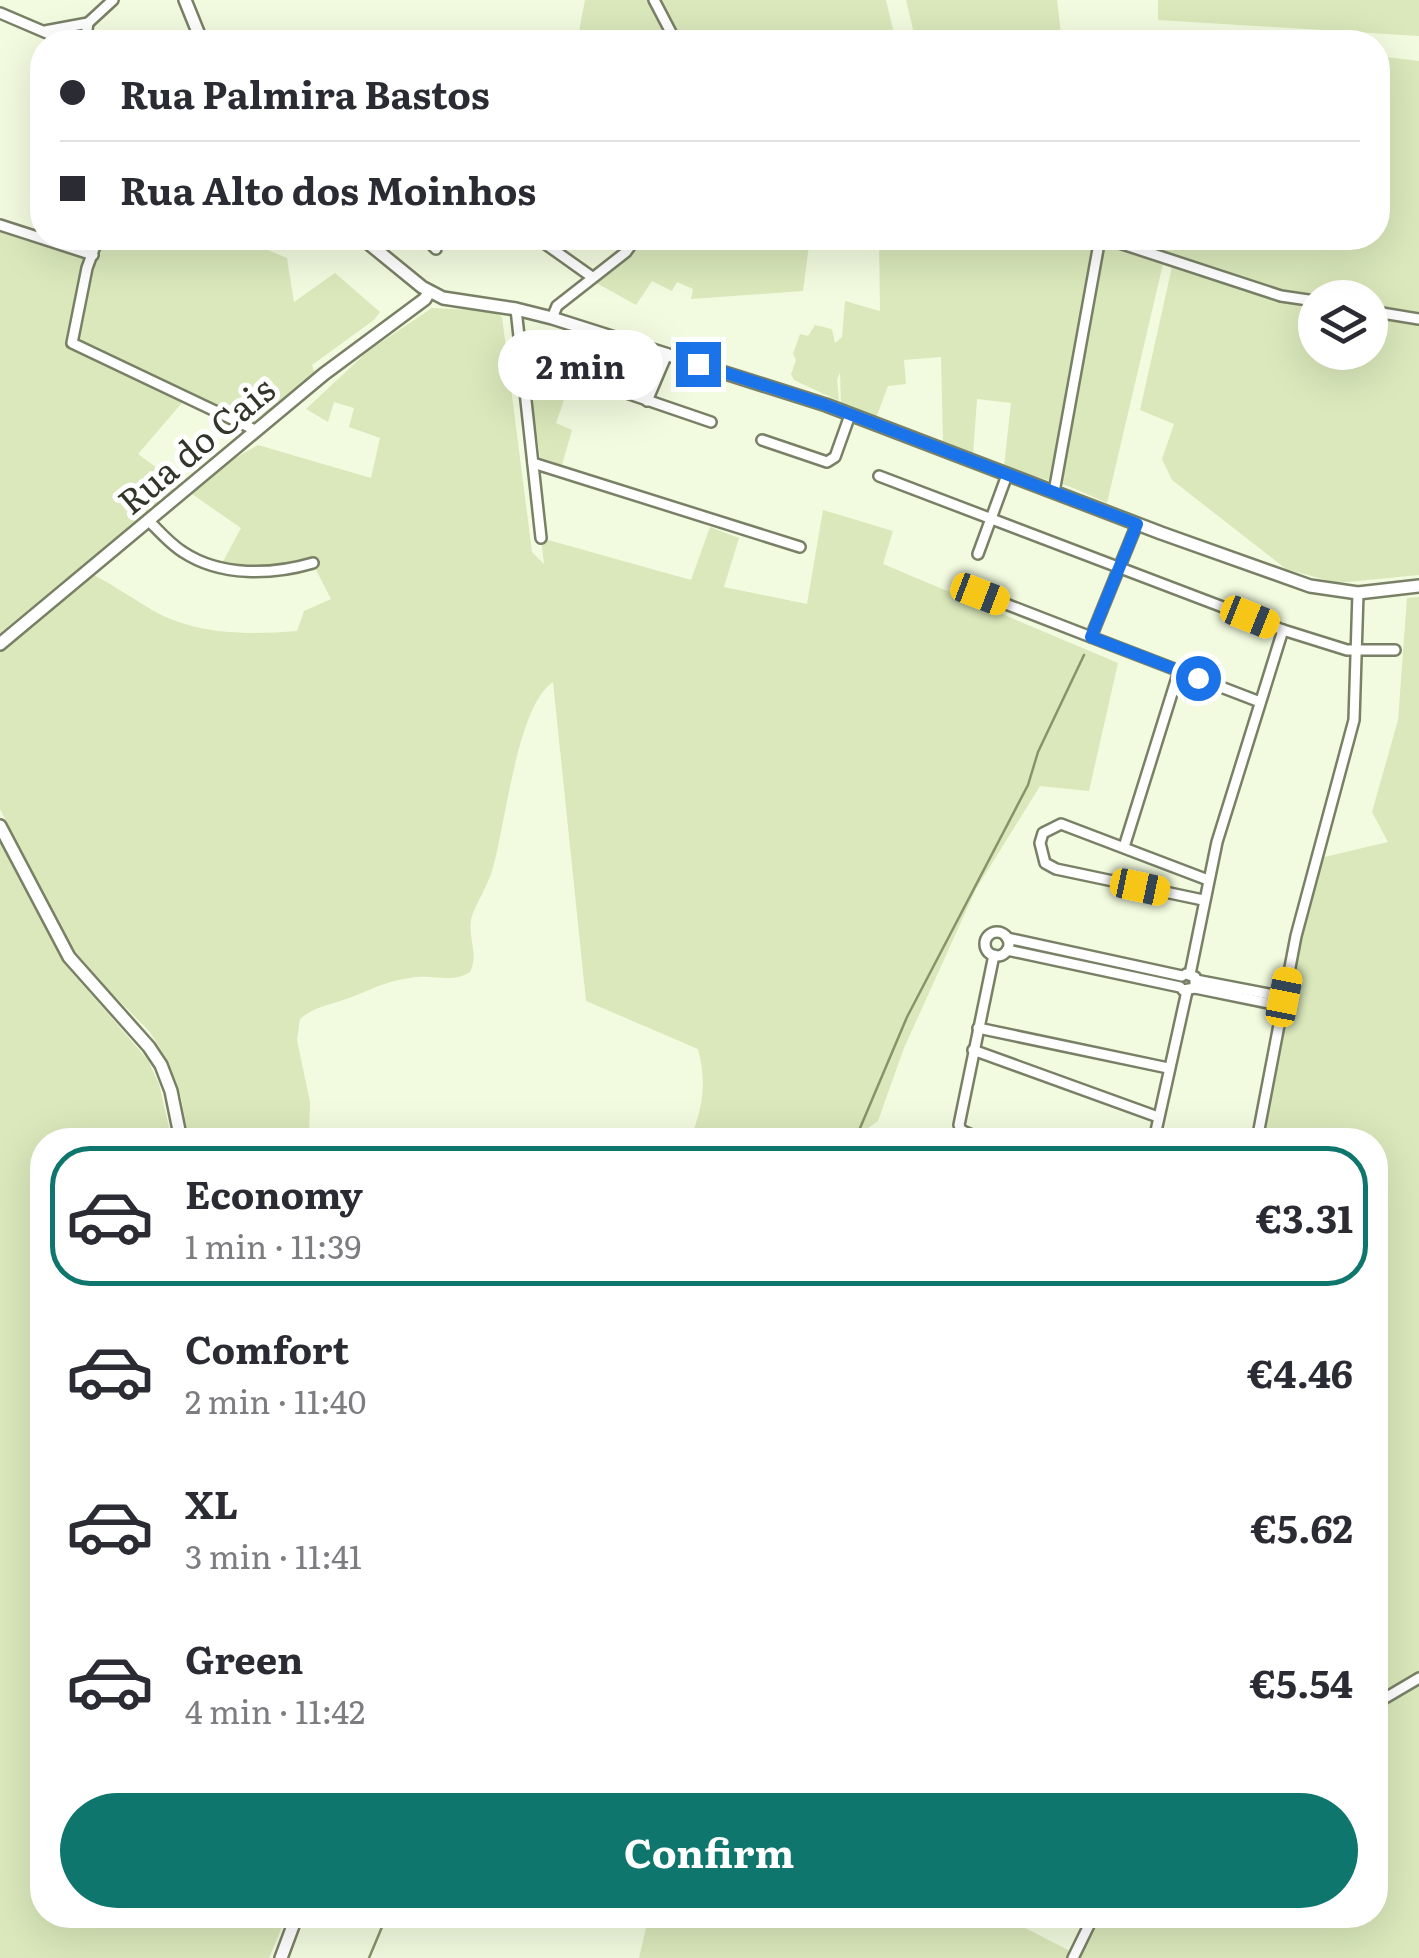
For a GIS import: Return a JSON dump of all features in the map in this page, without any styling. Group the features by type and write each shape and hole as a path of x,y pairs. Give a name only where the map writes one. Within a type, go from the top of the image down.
{"street":[{"path":"51,30 88,24 113,0"},
{"path":"185,0 197,30"},
{"path":"654,0 670,30"},
{"path":"0,14 42,30"},
{"path":"87,30 88,24"},
{"path":"0,225 30,235"},
{"path":"78,250 93,255"},
{"path":"94,250 87,268 72,343 255,430"},
{"path":"380,250 430,292 552,318 850,414 1310,586 1358,593 1419,586"},
{"path":"554,250 592,277"},
{"path":"552,318 557,306 627,250"},
{"path":"1054,492 1100,250"},
{"path":"1139,250 1298,299"},
{"name":"Rua do Cais","path":"0,644 255,430 425,300 430,292"},
{"path":"516,309 541,538"},
{"path":"1388,314 1419,319"},
{"path":"646,402 668,354"},
{"path":"560,370 711,422"},
{"path":"762,440 828,462 836,457 850,414"},
{"path":"533,463 800,547"},
{"path":"978,554 1007,475"},
{"path":"879,476 1283,630 1357,650 1395,650"},
{"path":"148,520 180,551 220,567 275,572 313,564"},
{"path":"1091,637 1137,524"},
{"path":"1259,1128 1303,907 1354,720 1358,593"},
{"path":"980,594 1260,702"},
{"path":"1156,1128 1208,880 1283,630"},
{"path":"1124,846 1179,671"},
{"path":"1203,900 1056,869 1046,863 1040,843 1043,833 1060,824 1208,880"},
{"path":"0,826 69,958 161,1065 179,1128"},
{"path":"1007,950 994,955 986,948 988,937 998,932 1007,938 1188,983"},
{"path":"1007,938 1007,950"},
{"path":"1007,950 1283,1001"},
{"path":"960,1128 994,955"},
{"path":"978,1028 1168,1068"},
{"path":"973,1050 1158,1118"},
{"path":"1388,1696 1419,1678"},
{"path":"281,1958 292,1928"},
{"path":"1073,1958 1088,1928"}],"green space":[{"path":"585,0 886,0 893,30 579,30"},
{"path":"906,0 1057,0 1061,30 913,30"},
{"path":"1158,0 1419,0 1419,36 1390,34 1390,30 1158,20"},
{"path":"1390,57 1419,61 1419,575 1337,583 1286,569 1172,480 1162,459 1174,424 1140,410 1174,258 1150,250 1390,250"},
{"path":"0,225 30,235 30,250 77,250 92,255 94,250 267,250 287,258 294,302 335,273 380,312 312,365 315,374 267,412 245,416 187,397 138,454 180,485 0,633"},
{"path":"624,250 808,250 803,291 691,299 693,289 677,282 672,291 652,281 636,305 593,281"},
{"path":"879,250 1119,250 1163,264 1107,503 1071,487 1004,467 1011,403 977,399 973,455 943,443 941,357 904,360 906,384 888,386 876,418 841,404 840,373 839,401 794,380 793,354 800,334 808,336 815,325 832,329 835,343 842,337 845,301 880,311"},
{"path":"432,308 494,311 502,317 532,552 544,564 541,538 691,580 710,527 739,538 724,587 807,604 823,510 893,531 883,564 1118,663 1089,791 1040,786 976,889 904,1048 878,1121 868,1128 694,1128 702,1095 698,1049 586,1001 553,682 540,695 521,741 492,871 471,920 474,959 470,972 457,977 395,981 315,1009 300,1019 297,1040 310,1102 309,1128 187,1128 181,1097 166,1058 149,1031 83,964 67,941 0,809 0,652 92,574 152,610 186,624 241,633 297,631 304,611 331,599 313,564 291,570 220,567 241,528 189,492 258,445 371,478 380,438 349,427 354,408 334,402 328,422 306,409 368,351"},
{"path":"527,364 552,372 568,388 556,423 572,430 562,465 540,457"},
{"path":"1419,597 1419,1958 639,1958 646,1928 1025,1928 1076,1954 1088,1928 1388,1928 1388,1128 1260,1128 1316,859 1388,842 1372,812 1398,720 1407,598"},
{"path":"0,840 69,969 148,1060 159,1084 169,1128 30,1128 30,1928 282,1928 269,1958 0,1958"}],"waterway":[{"path":"860,1128 907,1017 1028,785 1038,752 1084,655"},
{"path":"369,1958 382,1928"}],"route":[{"path":"698,364 826,405 1137,524 1091,637 1198,678"}]}
